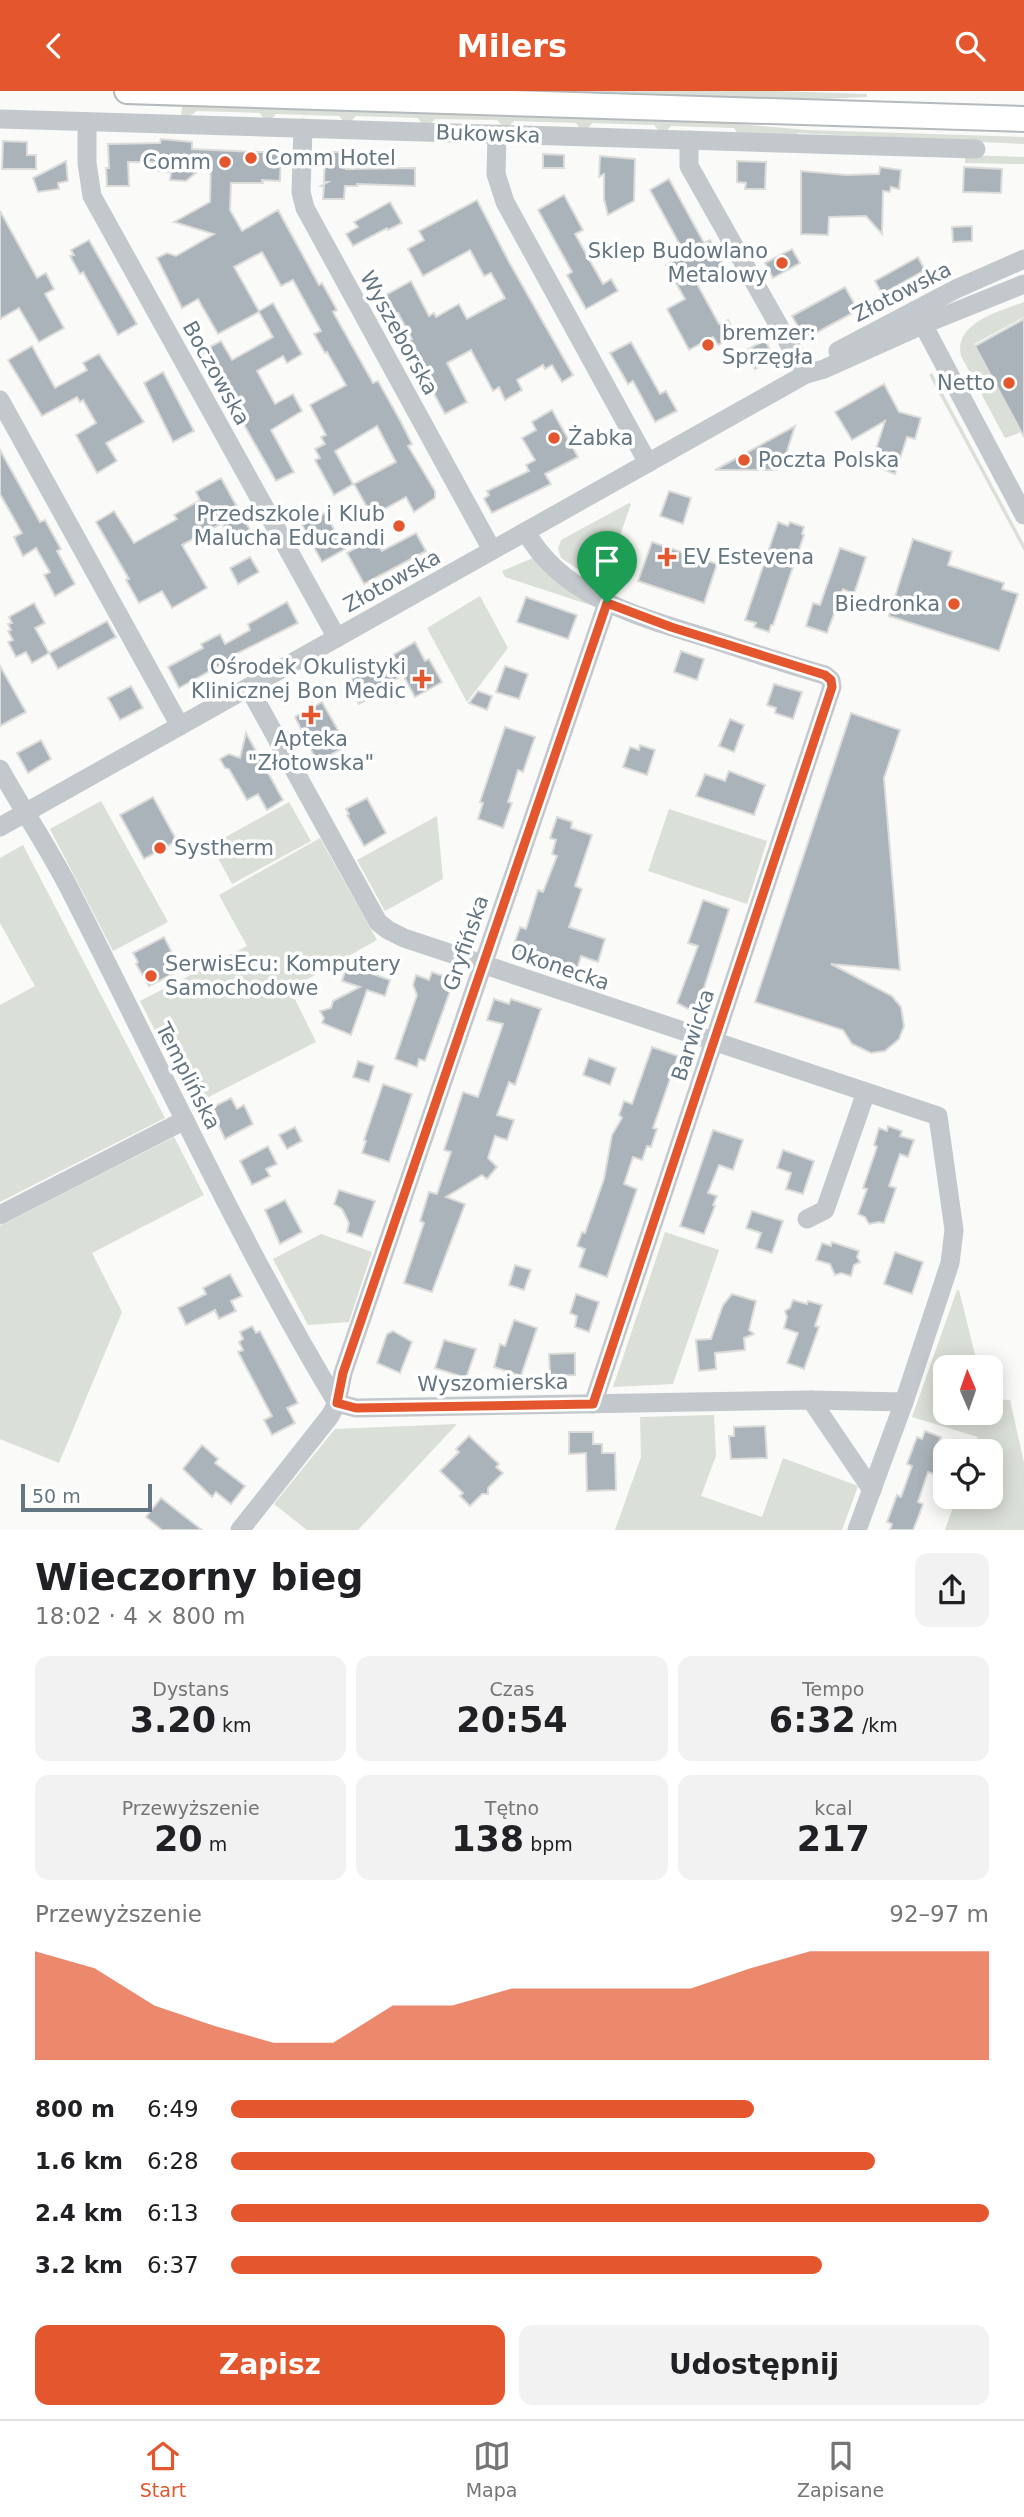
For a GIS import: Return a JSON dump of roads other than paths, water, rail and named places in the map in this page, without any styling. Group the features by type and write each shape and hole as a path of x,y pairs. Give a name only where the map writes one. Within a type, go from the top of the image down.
{"main road":[{"name":"Bukowska","path":"127,91 1024,118"}],"street":[{"name":"Bukowska","path":"0,119 976,149"},
{"name":"Boczowska","path":"87,122 87,163 92,196 337,638"},
{"name":"Wyszeborska","path":"303,128 301,191 305,208 492,550"},
{"path":"497,134 496,174 505,202 648,463"},
{"path":"689,140 689,166 806,374"},
{"name":"Złotowska","path":"0,827 806,374 824,369 1024,259"},
{"name":"Złotowska","path":"919,317 1024,284"},
{"path":"919,317 1024,515"},
{"path":"0,400 180,726"},
{"path":"526,532 550,565 607,603"},
{"name":"Barwicka","path":"593,1404 831,691 831,680 825,675 671,627 607,603"},
{"name":"Gryfińska","path":"337,1403 343,1373 607,603"},
{"name":"Okonecka","path":"248,688 379,922 388,930 483,965 938,1116 952,1210 953,1249 904,1402"},
{"name":"Templińska","path":"0,769 68,886 297,1336 337,1403"},
{"path":"807,1219 825,1210 866,1092"},
{"path":"0,1215 185,1120"},
{"path":"811,1399 872,1490"},
{"name":"Wyszomierska","path":"337,1403 356,1408 811,1399 904,1402"},
{"path":"857,1530 904,1402"},
{"path":"240,1530 330,1416 337,1403"}],"place":[{"name":"Comm Hotel","path":"251,158"},
{"name":"Comm","path":"225,162"},
{"name":"Sklep Budowlano Metalowy","path":"782,263"},
{"name":"bremzer: Sprzęgła","path":"708,345"},
{"name":"Netto","path":"1009,383"},
{"name":"Żabka","path":"554,438"},
{"name":"Poczta Polska","path":"744,460"},
{"name":"Przedszkole i Klub Malucha Educandi","path":"399,526"},
{"name":"EV Estevena","path":"667,557"},
{"name":"Biedronka","path":"954,604"},
{"name":"Ośrodek Okulistyki Klinicznej Bon Medic","path":"422,679"},
{"name":"Apteka \"Złotowska\"","path":"311,715"},
{"name":"Systherm","path":"160,848"},
{"name":"SerwisEcu: Komputery Samochodowe","path":"151,976"}]}
